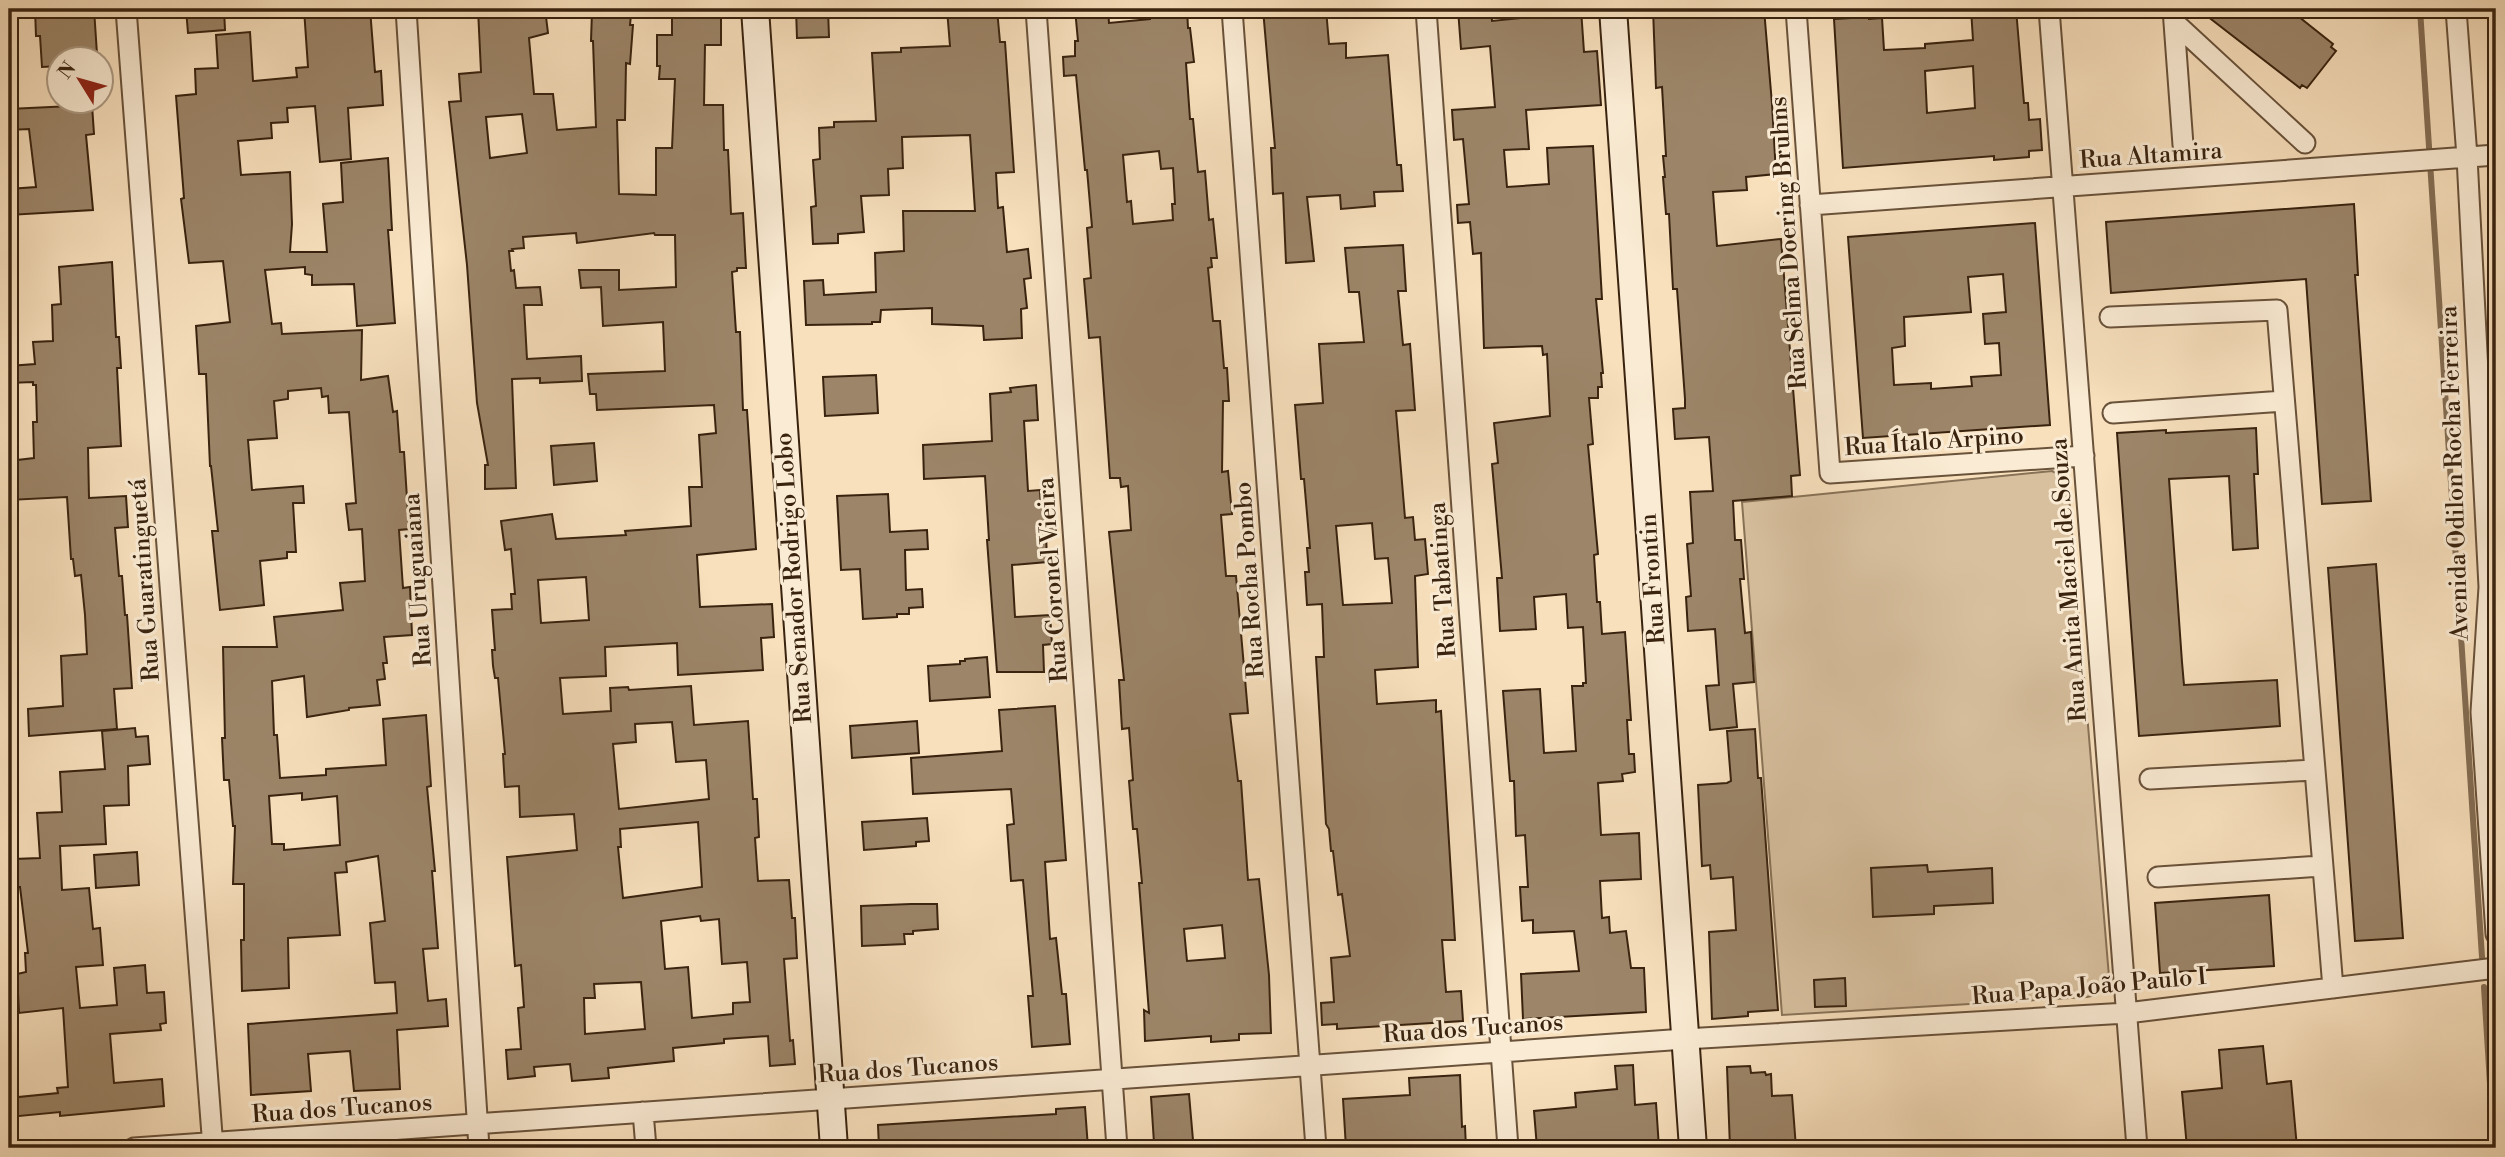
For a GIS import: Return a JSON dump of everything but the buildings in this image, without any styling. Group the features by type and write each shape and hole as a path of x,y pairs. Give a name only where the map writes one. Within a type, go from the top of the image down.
{"street":[{"name":"Rua Guaratinguetá","path":"127,9 213,1145"},
{"name":"Rua Uruguaiana","path":"406,9 478,1148"},
{"name":"Rua Senador Rodrigo Lobo","path":"755,9 834,1148"},
{"name":"Rua Coronel Vieira","path":"1036,9 1117,1148"},
{"name":"Rua Rocha Pombo","path":"1232,9 1316,1148"},
{"name":"Rua Tabatinga","path":"1426,9 1508,1148"},
{"name":"Rua Frontin","path":"1613,9 1693,1148"},
{"name":"Rua Selma Doering Bruhns","path":"1796,9 1830,473"},
{"name":"Rua Anita Maciel de Souza","path":"2049,9 2137,1148"},
{"name":"Avenida Odilon Rocha Ferreira","path":"2456,9 2467,157 2489,587 2491,651 2481,712 2496,934"},
{"path":"2173,16 2305,143"},
{"path":"2173,16 2183,145"},
{"name":"Rua Altamira","path":"1810,205 2496,155"},
{"path":"2110,317 2277,310 2333,988"},
{"path":"2113,413 2284,401"},
{"name":"Rua Ítalo Arpino","path":"1830,473 2084,456"},
{"path":"2150,779 2314,769"},
{"path":"2158,877 2321,866"},
{"name":"Rua Papa João Paulo I","path":"1685,1039 2127,1013 2496,968"},
{"name":"Rua dos Tucanos","path":"134,1148 213,1145 1685,1039"},
{"path":"643,1112 646,1148"}],"shaded area":[{"path":"2052,471 2060,475 2068,485 2109,977 2106,985 2095,995 2087,997 1782,1015 1742,502"}],"waterway":[{"path":"2420,9 2482,957"},
{"path":"2484,987 2494,1148"}]}
